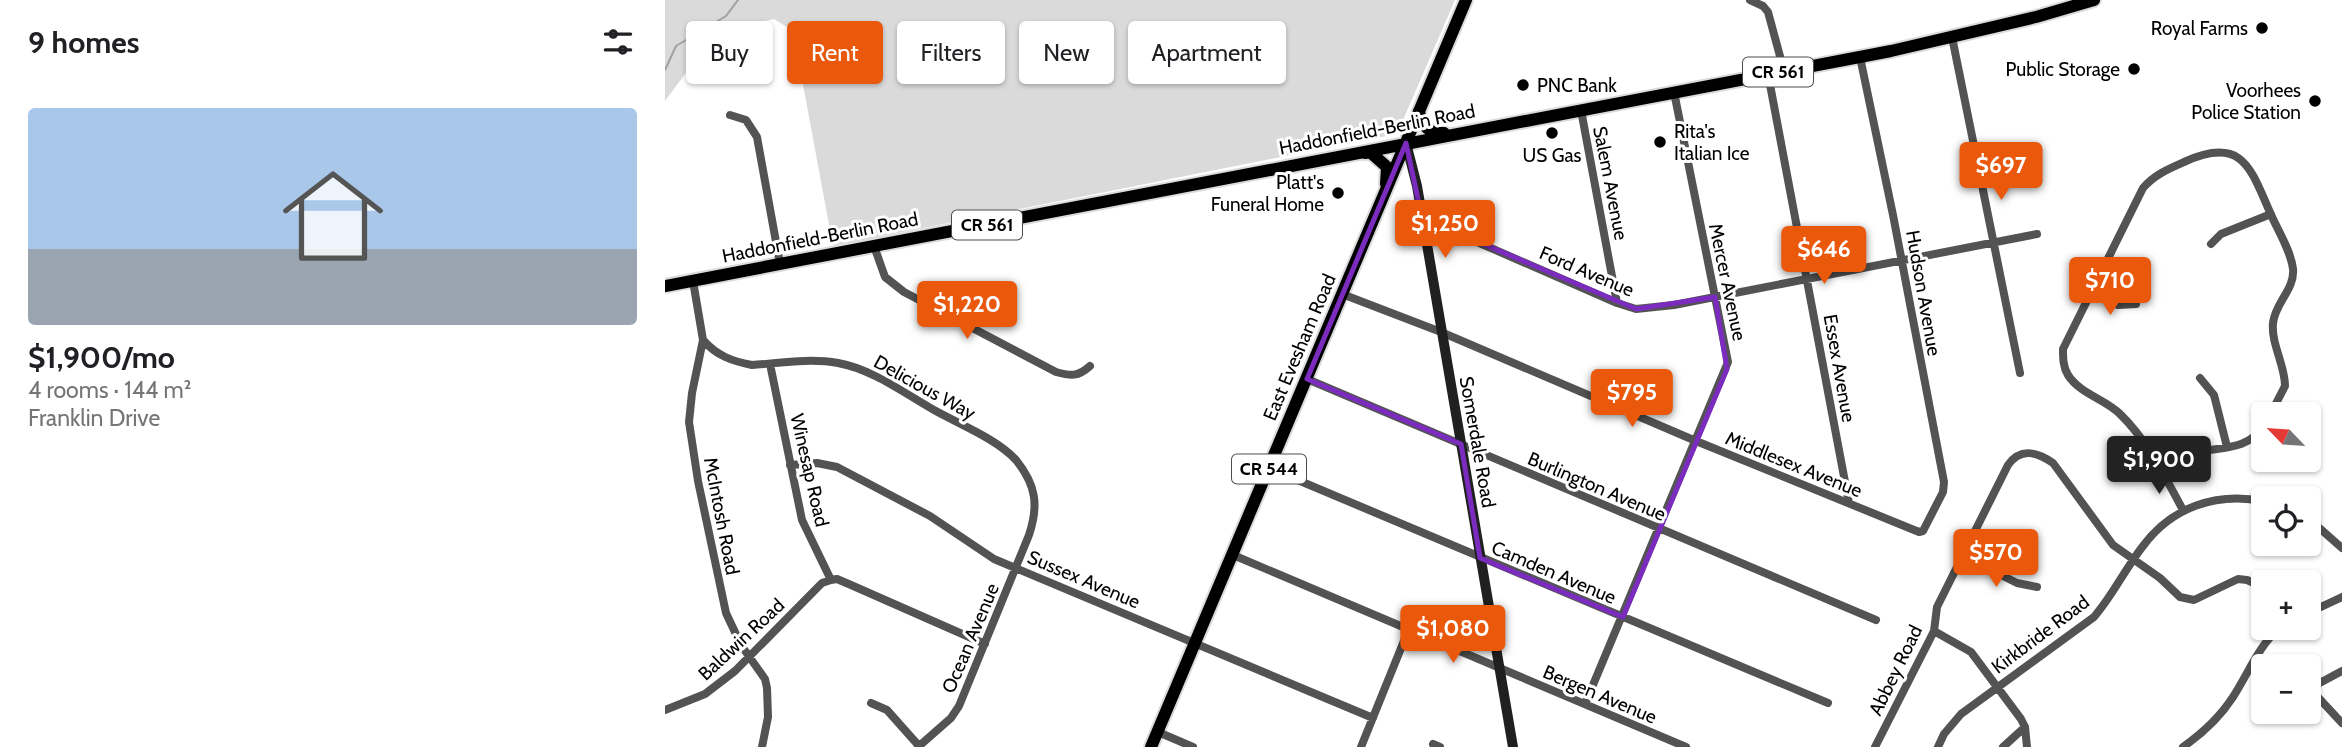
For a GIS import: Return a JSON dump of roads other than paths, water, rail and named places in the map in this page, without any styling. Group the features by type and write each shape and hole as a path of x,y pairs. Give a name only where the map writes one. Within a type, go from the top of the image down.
{"main road":[{"name":"East Evesham Road","path":"1151,747 1466,0"},
{"name":"Haddonfield-Berlin Road","path":"665,286 1860,57 2036,17 2094,0"},
{"path":"1419,111 1427,128 1432,132 1447,135"},
{"name":"Somerdale Road","path":"1406,143 1422,218 1513,747"},
{"path":"1360,152 1370,152 1387,167 1386,192"}],"street":[{"path":"1750,0 1763,6 1768,12 1784,71"},
{"path":"1952,37 2020,373"},
{"name":"Hudson Avenue","path":"1860,57 1944,482 1943,492 1923,531"},
{"name":"Essex Avenue","path":"1769,74 1849,503"},
{"name":"Mercer Avenue","path":"1585,704 1728,362 1674,92"},
{"name":"Salem Avenue","path":"1581,110 1617,303"},
{"path":"730,115 746,120 757,137 780,264"},
{"path":"2251,500 2231,497 2199,503 2183,510 2160,468 2122,416 2103,400 2079,387 2064,366 2063,349 2066,341 2143,188 2159,174 2213,151 2223,151 2236,156 2251,171 2291,260 2292,282 2273,318 2272,330 2285,386 2277,402"},
{"path":"2210,244 2221,234 2271,214"},
{"name":"Ford Avenue","path":"1422,218 1636,309 1715,297 2037,234"},
{"path":"874,246 885,277 904,292 1056,372 1074,376 1090,366"},
{"name":"McIntosh Road","path":"693,281 703,340 689,422 721,596 732,629 765,679 768,717 762,747"},
{"path":"2090,293 2118,305 2136,304"},
{"name":"Middlesex Avenue","path":"1342,294 1441,332 1696,441 1919,532 1923,531"},
{"name":"Delicious Way","path":"703,340 724,358 752,365 818,360 863,371 1004,449 1026,475 1036,504 1036,515 1016,568"},
{"name":"Winesap Road","path":"770,364 805,530 831,580"},
{"path":"2200,378 2212,389 2227,447"},
{"name":"Burlington Avenue","path":"1307,379 1876,620"},
{"path":"2160,468 2192,454 2251,441"},
{"name":"Abbey Road","path":"1875,747 1934,631 1937,607 2008,465 2016,456 2031,452 2039,454 2058,468 2113,545 2134,559"},
{"name":"Sussex Avenue","path":"790,464 825,464 849,472 930,516 994,559 1373,718"},
{"name":"Camden Avenue","path":"1269,468 1828,703"},
{"name":"Kirkbride Road","path":"1938,747 1953,722 1997,686 2094,617 2162,524 2183,510"},
{"path":"2321,529 2342,548"},
{"name":"Bergen Avenue","path":"1233,555 1686,747"},
{"path":"1963,556 2017,583 2037,587"},
{"path":"2134,559 2160,578 2174,593 2186,599 2194,600 2238,579 2251,582"},
{"name":"Ocean Avenue","path":"918,747 951,718 959,706 1016,568"},
{"path":"831,580 837,579 985,644"},
{"name":"Baldwin Road","path":"665,710 705,694 735,671 822,583 831,580"},
{"path":"2321,607 2342,597"},
{"path":"1361,747 1408,631"},
{"path":"1934,631 1972,652 2013,705 2025,727 2027,747"},
{"path":"2183,747 2202,733 2222,712 2268,640"},
{"path":"2342,671 2314,685 2315,694 2342,723"},
{"path":"871,702 887,710 918,747"},
{"path":"2003,747 2025,727"},
{"path":"1158,732 1193,747"}],"waterway":[{"path":"665,70 676,46 726,16 738,0"}],"place":[{"name":"Royal Farms","path":"2262,28"},
{"name":"Public Storage","path":"2134,69"},
{"name":"PNC Bank","path":"1523,85"},
{"name":"Voorhees Police Station","path":"2315,101"},
{"name":"US Gas","path":"1552,133"},
{"name":"Rita's Italian Ice","path":"1660,142"},
{"name":"Platt's Funeral Home","path":"1338,193"}]}
